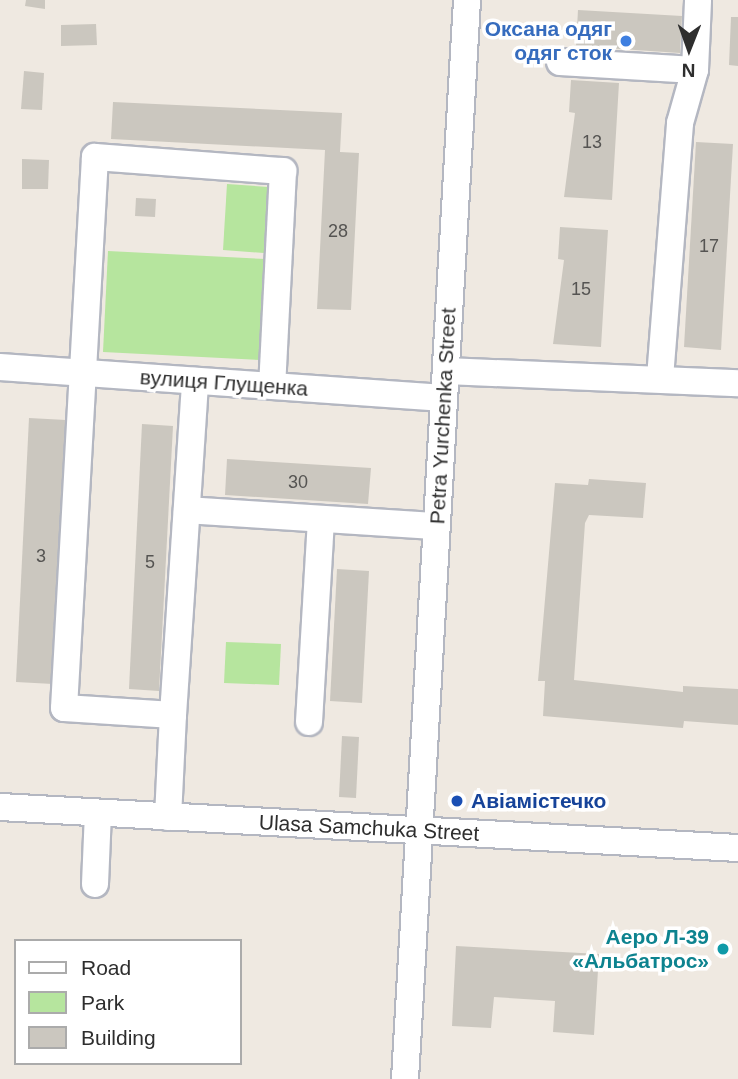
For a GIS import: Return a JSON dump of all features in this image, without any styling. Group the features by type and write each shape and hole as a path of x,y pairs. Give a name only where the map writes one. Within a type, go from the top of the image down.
{"street":[{"name":"Petra Yurchenka Street","path":"405,1079 467,0"},
{"path":"660,378 680,123 695,70 698,0"},
{"path":"561,62 695,70"},
{"path":"173,715 64,708 96,157 283,172 272,386"},
{"name":"вулиця Глущенка","path":"0,367 444,398"},
{"path":"446,371 738,383"},
{"path":"168,817 195,381"},
{"path":"187,510 436,526"},
{"path":"309,722 321,519"},
{"name":"Ulasa Samchuka Street","path":"0,807 738,848"},
{"path":"95,884 98,813"}],"green space":[{"path":"227,184 268,187 264,253 223,250"},
{"path":"108,251 266,259 261,360 103,352"},
{"path":"226,642 281,644 279,685 224,683"}],"building":[{"path":"26,0 45,0 45,9 25,6"},
{"path":"578,10 682,16 680,53 576,46"},
{"path":"731,17 738,17 738,66 729,65"},
{"path":"96,24 97,45 61,46 61,25"},
{"path":"24,71 44,73 42,110 21,109"},
{"path":"571,80 619,83 612,200 564,197 575,113 569,112"},
{"path":"113,102 342,113 340,152 359,153 351,310 317,309 325,150 111,139"},
{"path":"696,142 733,144 721,350 684,347"},
{"path":"22,159 49,160 48,189 22,189"},
{"path":"136,198 156,199 155,217 135,216"},
{"path":"560,227 608,230 601,347 553,344 564,260 558,259"},
{"path":"29,418 66,420 53,684 16,682"},
{"path":"142,424 173,426 159,691 129,689"},
{"path":"227,459 371,468 368,504 225,495"},
{"path":"589,479 646,483 643,518 589,515 585,523 574,680 683,692 683,686 738,689 738,725 684,721 683,728 543,716 545,681 538,681 555,483 588,485"},
{"path":"337,569 369,571 362,703 330,701"},
{"path":"342,736 359,737 356,798 339,797"},
{"path":"456,946 599,954 594,1035 553,1032 555,1001 494,997 491,1028 452,1026"}],"place":[{"name":"Оксана одяг одяг сток","path":"626,41"},
{"name":"Авіамістечко","path":"457,801"},
{"name":"Аеро Л-39 «Альбатрос»","path":"723,949"}]}
